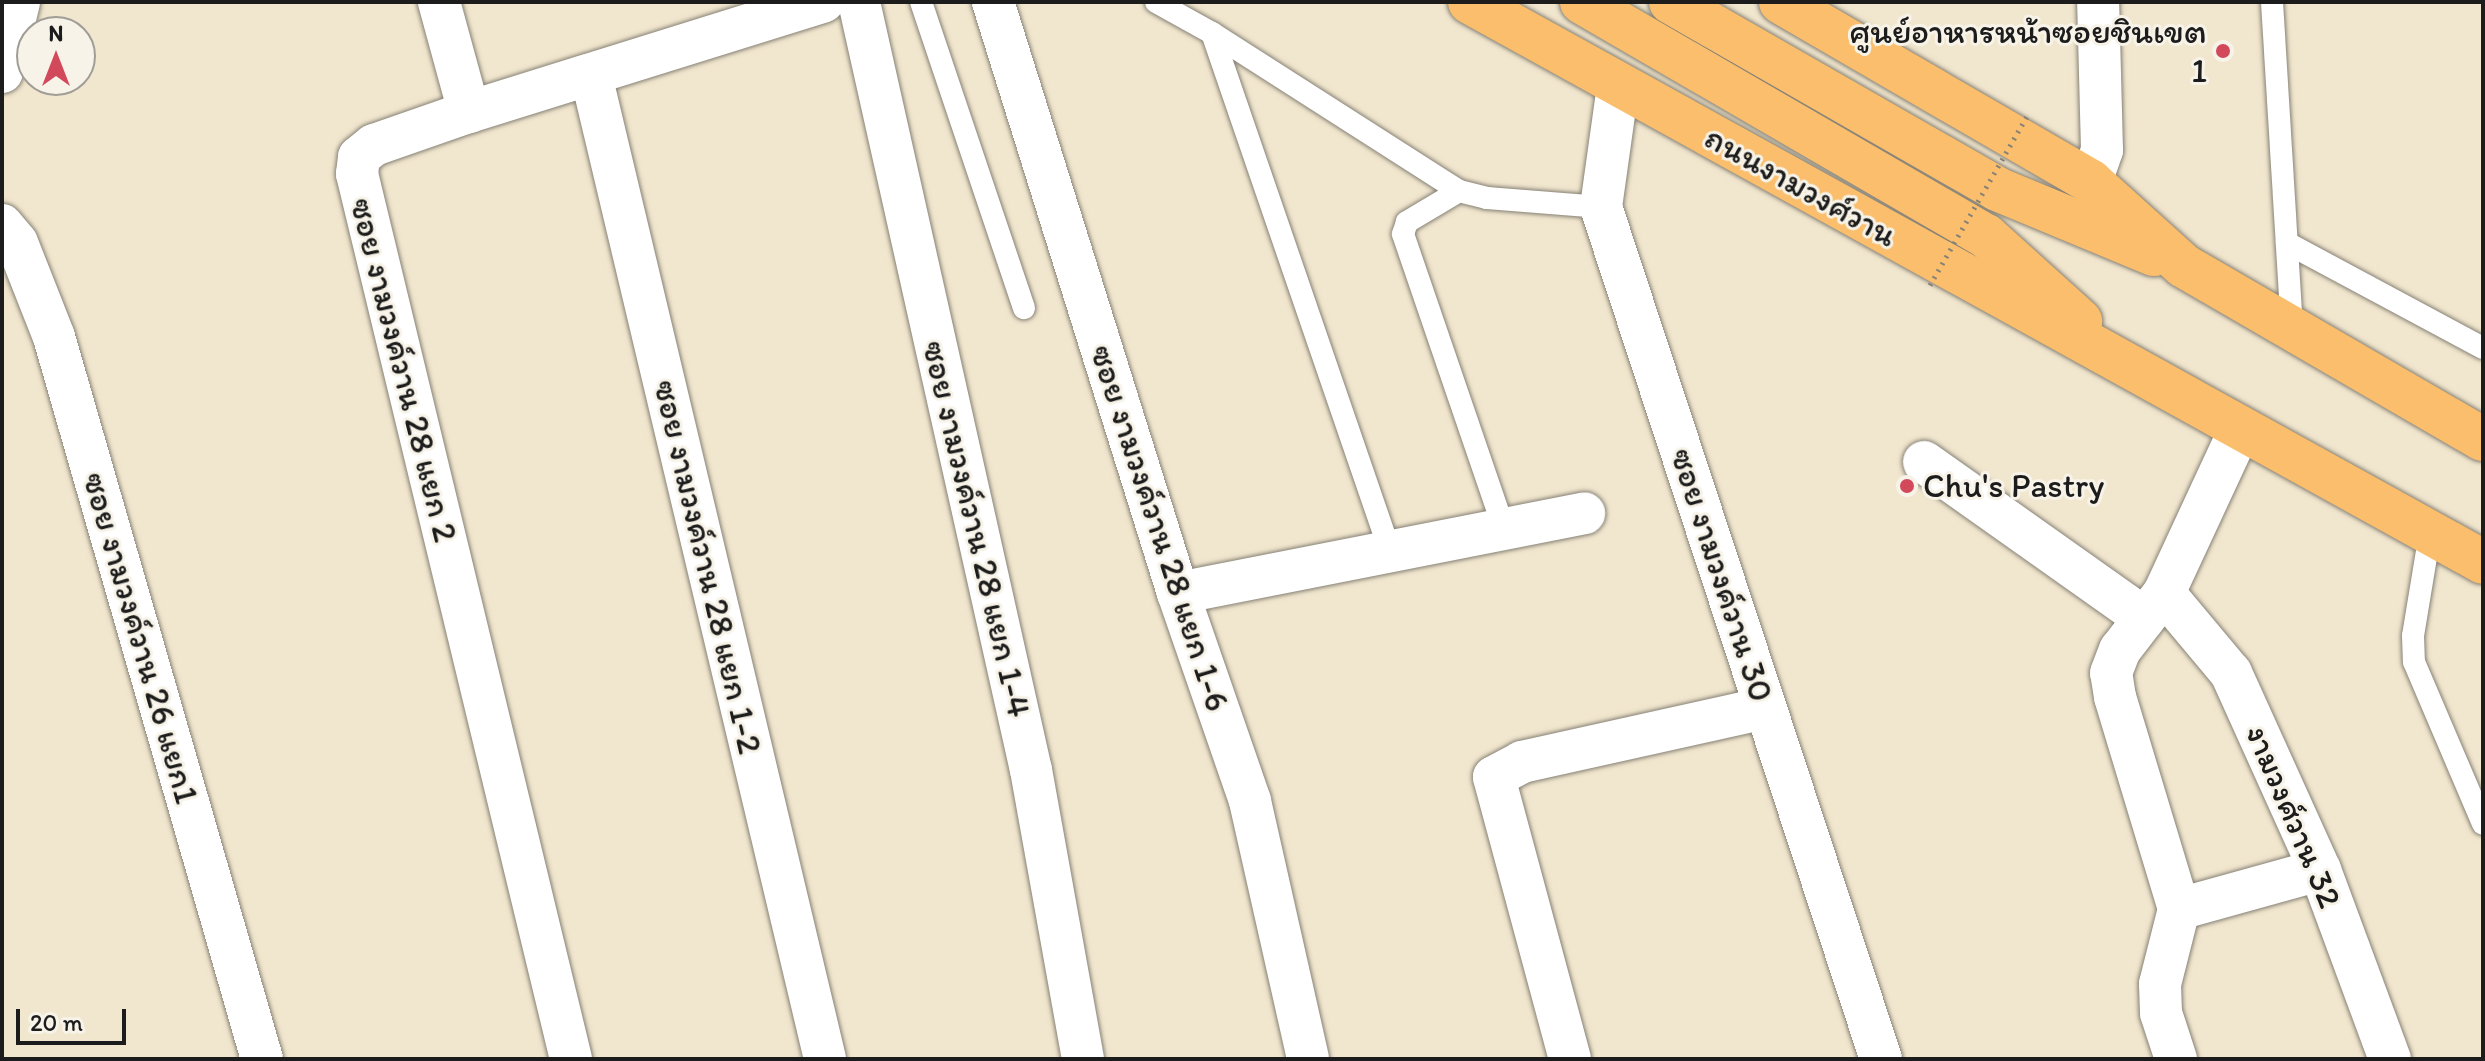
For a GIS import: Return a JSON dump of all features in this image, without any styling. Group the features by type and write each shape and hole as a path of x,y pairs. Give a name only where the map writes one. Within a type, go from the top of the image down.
{"main road":[{"name":"ถนนงามวงศ์วาน","path":"1470,2 2483,562"},
{"name":"ถนนงามวงศ์วาน","path":"1582,2 1986,236 2132,369"},
{"path":"1671,2 1997,189 2184,266 2483,439"},
{"path":"1785,3 2091,182 2184,266"}],"street":[{"path":"2,72 19,2"},
{"path":"439,2 469,112"},
{"name":"ซอย งามวงค์วาน 28 แยก 2","path":"571,1059 357,174 359,157 374,145 469,112 823,2"},
{"name":"ซอย งามวงค์วาน 28 แยก 1-4","path":"859,2 1031,770 1083,1059"},
{"name":"ซอย งามวงค์วาน 28 แยก 1-6","path":"993,2 1178,593 1250,801 1308,1059"},
{"path":"2091,182 2102,150 2098,2"},
{"name":"ซอย งามวงค์วาน 28 แยก 1-2","path":"591,75 825,1059"},
{"name":"ซอย งามวงค์วาน 30","path":"1618,86 1601,207 1881,1059"},
{"name":"ซอย งามวงค์วาน 26 แยก1","path":"2,225 17,243 54,337 262,1059"},
{"path":"2176,1059 2161,1013 2160,984 2179,909 2115,697 2111,673 2120,650 2154,605 2240,429"},
{"name":"งามวงศ์วาน 32","path":"1924,462 2154,605 2231,673 2320,870 2390,1059"},
{"path":"1178,593 1584,513"},
{"path":"1570,1059 1494,777 1522,762 1765,708"},
{"path":"2179,909 2320,870"}],"lane":[{"path":"921,2 1024,308"},
{"path":"1156,2 1212,33 1459,191 1487,198 1601,207"},
{"path":"2272,2 2292,329"},
{"path":"1212,33 1390,551"},
{"path":"1459,191 1407,222 1403,234 1504,529"},
{"path":"2287,243 2483,348"},
{"path":"2430,533 2413,636 2414,662 2483,824"}],"path":[{"path":"1930,285 2029,113"}],"place":[{"name":"ศูนย์อาหารหน้าซอยชินเขต 1","path":"2223,51"},
{"name":"Chu's Pastry","path":"1907,486"}]}
